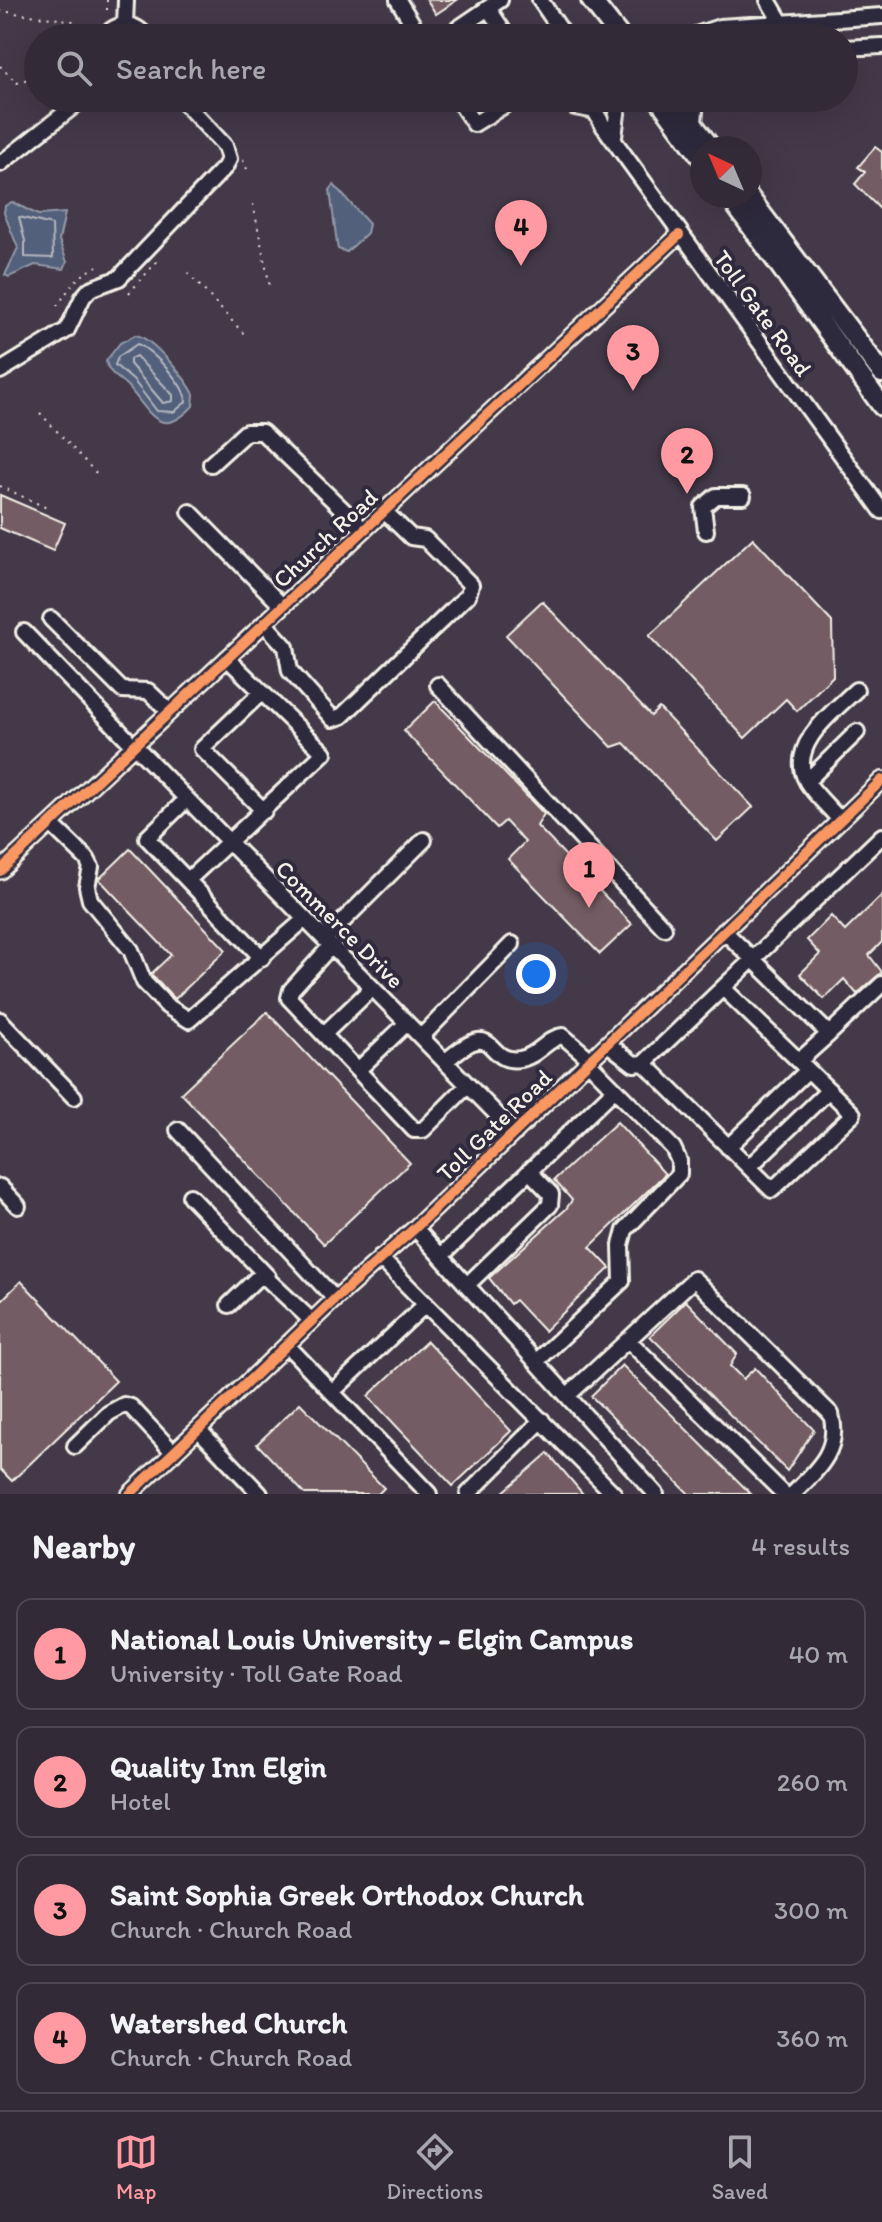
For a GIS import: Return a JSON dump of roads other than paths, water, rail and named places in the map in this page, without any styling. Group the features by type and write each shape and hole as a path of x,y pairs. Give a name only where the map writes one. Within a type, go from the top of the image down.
{"main road":[{"path":"591,0 610,24"},
{"path":"668,112 690,142"},
{"path":"683,112 702,136"},
{"path":"692,123 693,112"},
{"path":"738,208 882,406"},
{"path":"757,208 882,373"}],"street":[{"path":"125,24 126,0"},
{"path":"398,0 413,24"},
{"path":"540,0 556,24"},
{"path":"768,0 781,22"},
{"path":"465,24 494,4 502,24"},
{"path":"757,24 882,16"},
{"path":"858,47 882,46"},
{"path":"2,167 67,112"},
{"path":"0,371 67,330 90,289 119,278 225,167 229,159 225,146 193,112"},
{"path":"466,112 474,124 494,112"},
{"name":"Toll Gate Road","path":"601,112 614,137 679,235 882,511"},
{"path":"614,137 617,112"},
{"name":"Church Road","path":"6,866 679,235"},
{"path":"211,464 246,432 262,432 363,529"},
{"path":"706,531 703,507 716,496 743,496"},
{"path":"264,623 286,647 290,671 333,719 342,716 468,595 471,585 425,539 411,537 383,510"},
{"path":"190,512 282,606"},
{"path":"51,619 122,690 148,691 170,712"},
{"name":"Commerce Drive","path":"24,632 515,1133"},
{"path":"188,880 324,753 227,658"},
{"path":"438,685 664,928"},
{"path":"840,820 807,781 801,764 810,736 856,690"},
{"path":"262,692 202,749 264,811"},
{"path":"807,781 857,732"},
{"name":"Toll Gate Road","path":"130,1494 335,1299 415,1228 882,780"},
{"path":"187,799 147,838 262,958"},
{"path":"51,824 87,859 91,867 87,887 90,900 131,950 144,982 183,1017 194,1019 305,919"},
{"path":"608,1044 634,1064 644,1063 882,836"},
{"path":"424,840 328,942 291,990 289,998 414,1130 423,1130 468,1085"},
{"path":"0,850 6,866"},
{"path":"724,931 829,1034"},
{"path":"421,1037 512,944"},
{"path":"728,1147 804,1066 829,1034 882,984"},
{"path":"324,1034 372,988"},
{"path":"644,1063 772,1190 853,1114 723,988"},
{"path":"0,1020 74,1097"},
{"path":"358,1070 407,1023"},
{"path":"445,1062 466,1043 475,1040 485,1040 506,1058 519,1060 563,1036 673,1148 679,1161 679,1174 625,1230 621,1245 622,1281 538,1360"},
{"path":"441,1256 615,1089"},
{"path":"749,1167 829,1090"},
{"path":"178,1130 335,1299"},
{"path":"468,1284 550,1205 551,1194 529,1171"},
{"path":"0,1187 18,1206"},
{"path":"190,1196 312,1321"},
{"path":"415,1228 538,1360 656,1494"},
{"path":"380,1258 614,1494"},
{"path":"229,1305 255,1280 268,1277"},
{"path":"567,1396 694,1279 831,1414 835,1429 832,1450 793,1494"},
{"path":"332,1392 426,1304"},
{"path":"628,1340 784,1494"},
{"path":"287,1345 429,1494"},
{"path":"75,1446 109,1413 124,1405 131,1407 174,1453"},
{"path":"468,1494 542,1420"},
{"path":"199,1430 260,1494"}],"water":[{"path":"334,185 369,224 367,233 347,252 338,249 337,244 330,190"},
{"path":"12,202 38,215 65,213 59,240 67,262 64,269 35,265 9,277 5,275 18,248 4,213 5,206"},
{"path":"135,335 159,350 194,394 193,406 173,421 157,420 107,366 106,361 120,343"}],"place":[{"name":"Watershed Church","path":"521,266"},
{"name":"Saint Sophia Greek Orthodox Church","path":"633,391"},
{"name":"Quality Inn Elgin","path":"687,494"},
{"name":"National Louis University - Elgin Campus","path":"589,908"}]}
